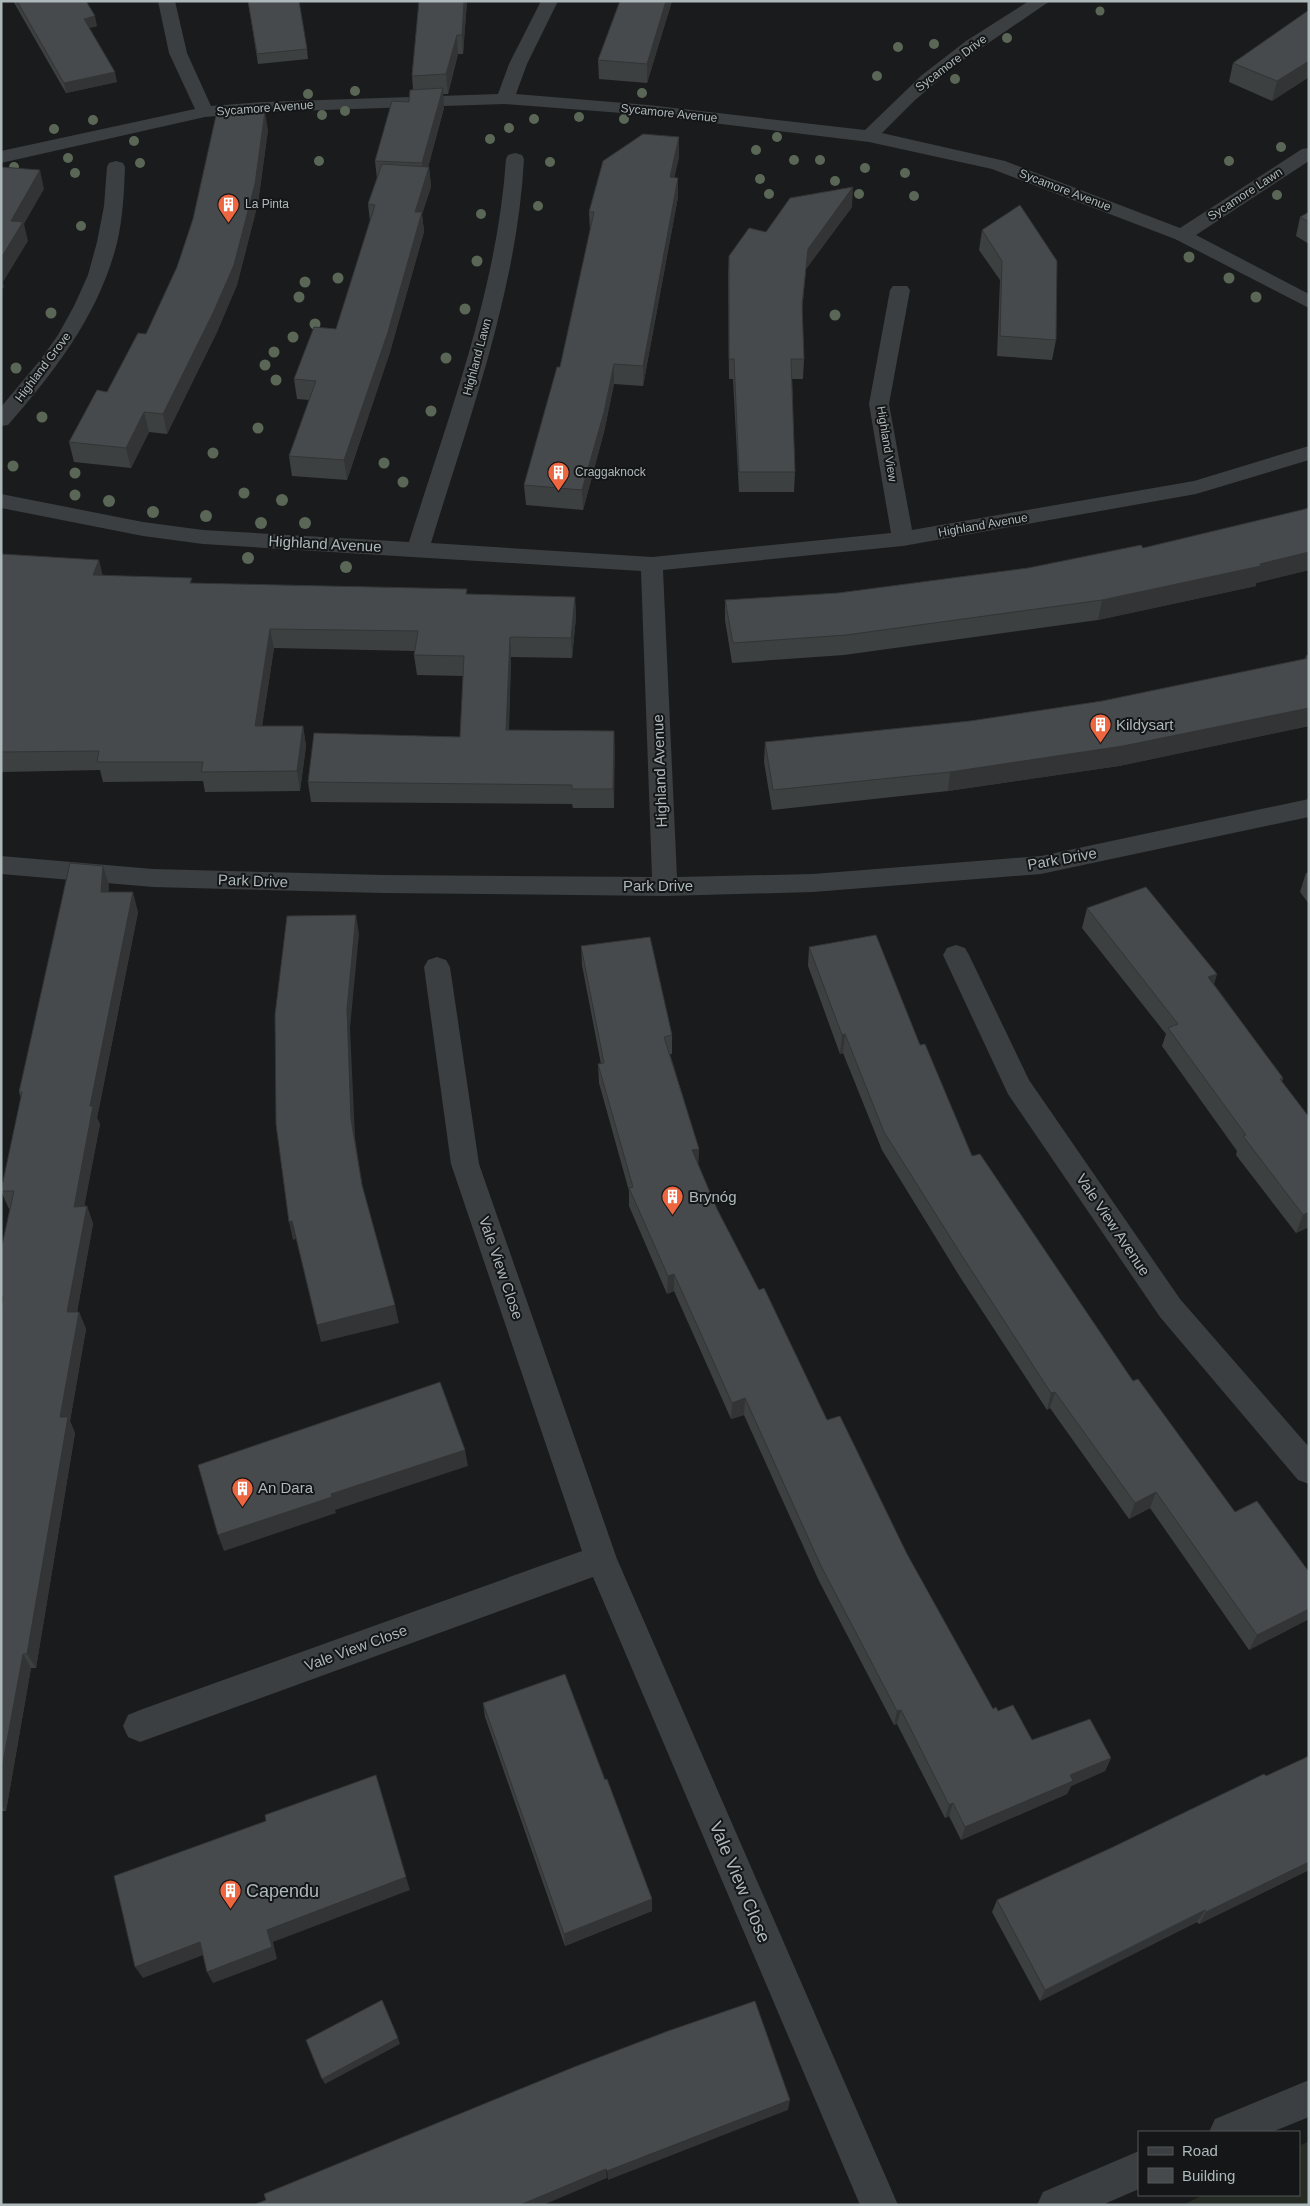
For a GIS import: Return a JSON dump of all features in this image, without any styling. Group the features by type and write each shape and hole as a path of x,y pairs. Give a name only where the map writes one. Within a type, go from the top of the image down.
{"street":[{"path":"166,1 178,53 205,112"},
{"path":"505,99 518,64 550,1"},
{"name":"Sycamore Drive","path":"869,136 903,100 943,66 998,27 1042,1"},
{"name":"Sycamore Avenue","path":"1,157 105,132 205,112 365,102 505,99 648,110 869,136 998,165 1182,236 1309,302"},
{"name":"Sycamore Lawn","path":"1182,236 1309,153"},
{"name":"Highland Lawn","path":"418,549 484,334 499,271 514,176 514,160"},
{"name":"Highland Grove","path":"1,420 28,391 64,345 88,300 102,265 111,232 116,199 116,168"},
{"name":"Highland View","path":"900,290 879,404 903,539"},
{"name":"Highland Avenue","path":"1,501 143,529 203,537 652,564 903,539 1196,487 1309,453"},
{"name":"Highland Avenue","path":"652,564 665,887"},
{"name":"Park Drive","path":"1,865 153,878 383,884 665,887 813,883 1041,865 1309,808"},
{"name":"Vale View Avenue","path":"956,955 1018,1086 1170,1308 1309,1470"},
{"name":"Vale View Close","path":"437,967 465,1164 601,1559 878,2205"},
{"name":"Vale View Close","path":"140,1726 601,1559"},
{"path":"1230,2131 1309,2098"},
{"path":"1056,2205 1138,2170"}],"shaded area":[{"path":"1309,2141 1309,2205 1183,2205 1201,2196 1300,2196 1300,2146"}],"building":[{"path":"17,1 86,1 95,16 84,19 115,72 64,83"},
{"path":"248,1 299,1 307,49 257,54"},
{"path":"419,1 464,1 462,35 457,35 446,74 412,76"},
{"path":"620,1 666,1 647,64 598,60"},
{"path":"1309,10 1309,61 1277,81 1233,63"},
{"path":"443,88 422,163 375,161 392,101 409,102 410,90"},
{"path":"217,111 265,111 255,184 234,265 213,313 163,414 144,412 126,448 69,442 97,390 107,392 138,333 146,334 177,267 193,219"},
{"path":"643,134 679,137 670,177 678,178 643,366 614,364 604,412 582,490 524,485 557,367 560,367 594,212 589,212 603,161"},
{"path":"382,164 429,167 415,212 422,212 388,332 344,460 289,456 316,381 294,379 314,327 336,329 375,205 368,204"},
{"path":"1,167 40,170 11,221 23,222 1,258"},
{"path":"853,187 808,249 802,304 804,359 791,359 795,472 739,472 734,359 729,359 729,256 749,228 766,232 790,198"},
{"path":"1020,205 1057,261 1056,340 1000,336 1002,261 982,230"},
{"path":"1309,212 1309,222 1300,217"},
{"path":"1309,508 1309,552 1260,564 1261,566 1102,600 846,635 733,643 725,600 838,593 1028,568 1141,545 1143,548"},
{"path":"1,554 99,560 93,575 192,578 190,583 467,589 466,594 575,597 571,638 510,637 506,730 614,731 613,789 572,789 572,785 308,782 314,733 460,737 464,656 414,655 418,631 270,629 255,726 303,726 297,771 201,772 203,762 97,762 99,751 1,752"},
{"path":"1309,658 1309,708 1123,746 950,772 773,790 765,742 970,721 1102,701"},
{"path":"70,863 103,866 101,892 133,892 90,1106 93,1106 74,1207 87,1206 67,1312 79,1312 60,1417 68,1417 27,1654 23,1654 1,1773 1,1308 3,1297 1,1297 1,1250 14,1191 1,1191 22,1092 19,1092"},
{"path":"1146,887 1217,974 1208,977 1283,1078 1280,1079 1309,1117 1309,1212 1303,1215 1243,1136 1246,1135 1168,1028 1178,1024 1087,908"},
{"path":"356,915 347,1009 351,1119 362,1185 395,1305 317,1325 292,1221 289,1222 276,1124 275,1015 287,916"},
{"path":"876,935 920,1045 925,1044 972,1156 980,1154 1133,1381 1138,1379 1235,1512 1257,1501 1309,1572 1309,1609 1257,1635 1156,1492 1135,1503 1055,1392 1051,1393 964,1259 884,1132 845,1034 842,1035 809,947"},
{"path":"650,937 672,1035 664,1037 699,1149 692,1150 717,1209 759,1290 764,1288 827,1420 840,1416 907,1554 993,1709 996,1707 998,1711 1013,1705 1032,1740 1090,1719 1111,1758 1070,1775 1073,1781 965,1827 953,1803 949,1805 901,1710 897,1711 821,1566 745,1398 732,1403 674,1274 668,1276 629,1188 633,1187 598,1064 604,1063 581,946"},
{"path":"440,1382 465,1450 331,1494 332,1497 218,1535 198,1465"},
{"path":"565,1674 652,1899 564,1934 483,1703"},
{"path":"1309,1756 1309,1862 1206,1912 1205,1910 1045,1990 997,1900 1111,1848 1264,1774 1266,1776"},
{"path":"376,1775 406,1877 267,1930 272,1947 207,1972 200,1942 135,1967 114,1876 266,1821 265,1815"},
{"path":"382,2000 398,2038 322,2079 306,2040"},
{"path":"755,2001 790,2100 607,2171 606,2169 520,2205 253,2205 266,2200 264,2194 574,2067 668,2031"}],"place":[{"name":"La Pinta","path":"229,223"},
{"name":"Craggaknock","path":"559,491"},
{"name":"Kildysart","path":"1100,744"},
{"name":"Brynóg","path":"673,1216"},
{"name":"An Dara","path":"242,1507"},
{"name":"Capendu","path":"230,1910"}]}
